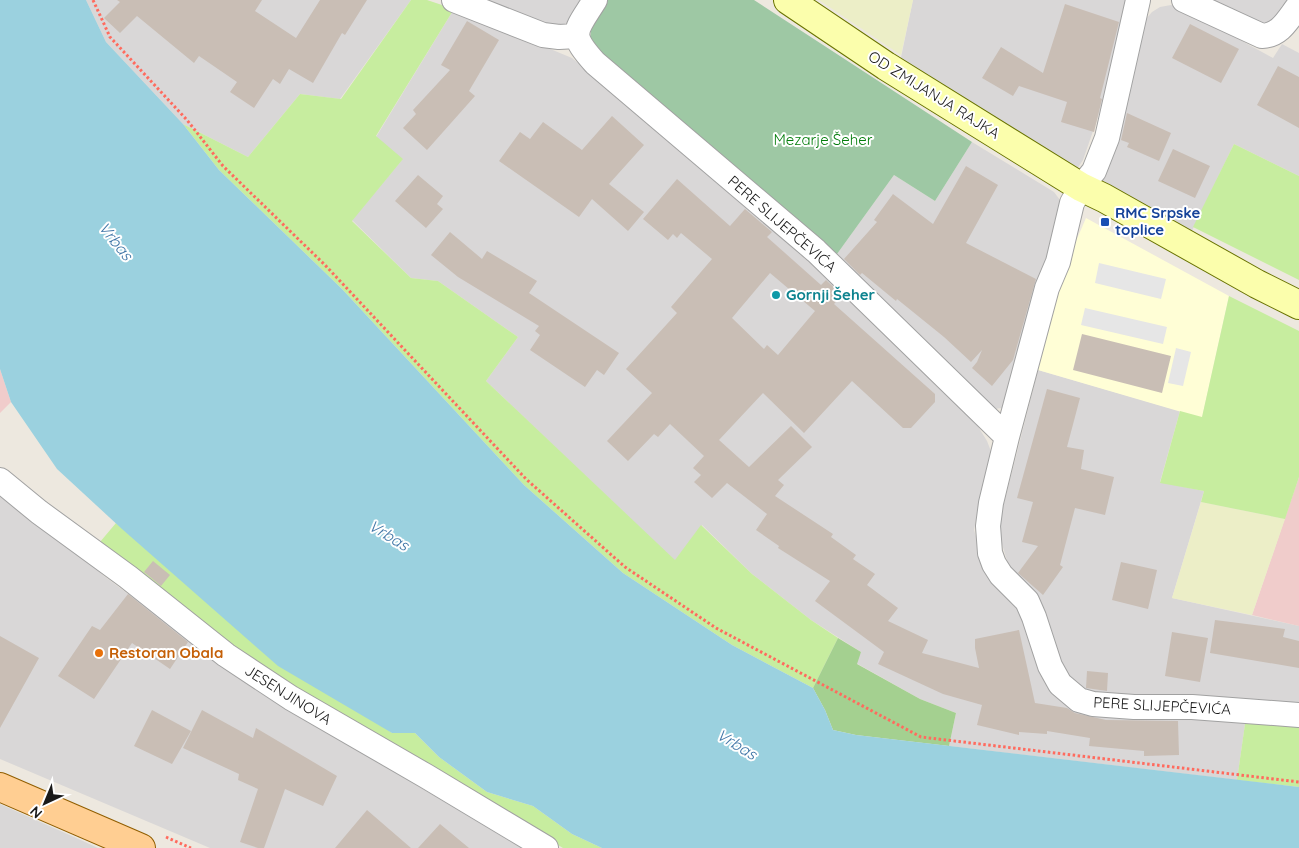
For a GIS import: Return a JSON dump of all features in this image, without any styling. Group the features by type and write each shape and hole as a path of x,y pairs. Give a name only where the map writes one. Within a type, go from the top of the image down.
{"main road":[{"path":"0,787 142,848"}],"street":[{"path":"454,0 543,36 559,38 576,36 578,28 595,0"},
{"name":"OD ZMIJANJA RAJKA","path":"788,0 886,66 1080,187 1104,198 1257,284 1299,305"},
{"path":"1080,187 1094,171 1107,138 1138,0"},
{"path":"1184,0 1262,36 1279,30 1299,5"},
{"name":"PERE SLIJEPČEVIĆA","path":"576,36 579,44 595,63 816,251 1007,437"},
{"name":"PERE SLIJEPČEVIĆA","path":"1080,187 1072,202 1058,262 1047,288 991,502 988,526 990,553 994,564 1001,575 1027,601 1050,666 1060,684 1079,700 1093,704 1134,707 1192,707 1299,715"},
{"name":"JESENJINOVA","path":"0,480 39,512 128,577 234,661 291,698 546,848"}],"path":[{"path":"92,0 110,37 187,120 222,166 325,265 526,479 625,567 716,628 921,737 1299,782"}],"shaded area":[{"path":"86,0 411,0 340,99 300,94 248,157 183,124 106,42"},
{"path":"477,0 587,0 576,16 557,27"},
{"path":"819,0 913,0 901,55"},
{"path":"913,0 1129,0 1110,82 1083,160 1073,175 899,67"},
{"path":"1203,0 1294,0 1267,26"},
{"path":"1171,5 1182,8 1273,58 1282,44 1299,53 1299,176 1234,144 1187,241 1097,188 1145,20 1160,7"},
{"path":"454,9 572,58 807,254 974,420 987,441 992,454 974,530 978,543 1020,611 1064,696 1246,717 1237,780 949,746 956,713 920,699 856,663 861,652 811,620 752,574 702,525 675,561 486,381 518,337 438,281 411,278 352,220 402,160 376,137"},
{"path":"972,142 1054,192 1060,200 1060,210 1010,401 1002,408 994,409 837,254 894,175 935,201"},
{"path":"1086,218 1229,296 1202,418 1038,370 1046,324 1060,278"},
{"path":"1099,263 1166,279 1161,299 1095,283"},
{"path":"1085,308 1167,327 1163,344 1081,325"},
{"path":"1176,348 1191,352 1183,386 1168,383"},
{"path":"0,369 11,402 0,413"},
{"path":"1038,370 1180,411 1160,482 1204,491 1172,598 1299,626 1299,705 1091,695 1065,675 1011,574 999,534 1000,519"},
{"path":"1299,477 1299,626 1252,615"},
{"path":"0,487 104,576 217,660 428,792 526,848 210,848 0,759"},
{"path":"1201,502 1285,519 1252,615 1172,598"},
{"path":"0,804 83,841 98,848 0,848"}],"green space":[{"path":"411,0 427,0 454,9 376,136 403,159 352,221 411,278 438,281 518,337 486,381 675,560 701,525 752,574 811,620 838,638 813,688 732,645 623,573 524,485 342,289 219,170 183,124 248,157 300,94 341,99"},
{"name":"Mezarje Šeher","path":"605,0 754,0 972,142 935,201 894,175 837,254 605,56 590,39 592,23"},
{"path":"1234,144 1299,176 1299,280 1193,227"},
{"path":"1229,296 1299,331 1299,477 1285,519 1201,502 1204,491 1160,483 1180,411 1202,417"},
{"path":"116,523 184,582 392,733 415,733 439,757 487,792 533,806 572,834 602,848 563,848 262,668 100,542"},
{"path":"838,638 861,652 857,664 920,699 956,713 949,746 856,735 833,730 813,688"},
{"path":"1246,717 1299,722 1299,787 1237,780"}],"water":[{"name":"Vrbas","path":"0,0 86,0 106,42 183,124 219,170 342,289 524,485 623,573 732,645 813,688 833,730 856,735 1299,787 1299,848 602,848 572,834 533,806 487,792 439,757 415,733 392,733 278,666 122,529 57,469 11,402 0,369"}],"building":[{"path":"117,0 262,0 255,11 296,38 320,0 367,0 345,35 342,33 313,83 289,69 280,84 273,79 254,108 230,92 237,82 199,56 194,63 137,16 120,33 104,18 120,2"},
{"path":"1065,4 1119,22 1100,98 1102,99 1094,132 1061,122 1067,102 1019,86 1013,96 982,78 1001,47 1043,73"},
{"path":"467,21 499,40 469,91 475,96 427,150 403,128 416,114 413,110 450,70 441,65"},
{"path":"1190,24 1239,49 1221,83 1172,58"},
{"path":"1278,66 1299,77 1299,128 1257,105"},
{"path":"1127,113 1171,133 1159,161 1127,147 1129,143 1121,140"},
{"path":"612,116 644,145 609,184 644,212 628,231 592,199 579,217 499,161 520,132 530,139 543,122 582,150"},
{"path":"1173,149 1210,166 1195,198 1158,181"},
{"path":"966,166 998,185 966,243 1036,279 1013,360 992,386 972,368 982,350 971,362 944,337 862,273 860,275 844,259 877,222 874,220 893,194 933,224"},
{"path":"418,175 443,196 437,204 443,209 426,228 395,201"},
{"path":"677,179 730,226 745,209 772,232 767,237 821,285 826,280 842,295 834,304 935,394 935,402 911,428 903,428 852,381 804,433 763,393 719,440 749,467 791,426 812,447 778,480 784,485 775,496 833,534 831,537 856,555 853,559 875,574 867,585 898,608 888,621 928,640 922,653 979,668 975,639 1019,630 1035,703 1067,708 1075,713 1106,720 1178,721 1179,755 1144,756 1144,751 1089,746 1090,738 1047,731 1047,734 1019,732 1019,735 977,725 982,705 943,694 878,664 884,652 815,601 830,581 778,548 779,546 756,530 767,514 727,483 712,498 694,482 701,475 693,468 704,456 670,424 658,437 654,434 628,461 607,441 652,393 626,369 677,313 671,307 712,259 681,233 677,238 673,234 668,240 643,219","holes":["770,273 815,311 778,355 767,345 764,349 732,318"]},
{"path":"450,232 482,259 487,251 537,281 529,293 619,353 604,375 597,370 585,387 530,350 540,335 535,331 539,326 458,277 431,255"},
{"path":"1082,334 1171,356 1162,393 1073,370"},
{"path":"1047,389 1080,398 1067,447 1084,450 1081,469 1114,477 1105,515 1075,508 1060,565 1063,567 1043,595 1018,573 1038,546 1022,542 1033,502 1017,498"},
{"path":"153,561 170,575 161,586 144,572"},
{"path":"1121,562 1157,570 1148,609 1112,600"},
{"name":"Restoran Obala","path":"128,594 188,642 170,669 132,643 94,699 58,676 92,626 100,630"},
{"path":"1215,620 1285,629 1283,637 1299,641 1299,668 1210,653"},
{"path":"1172,632 1208,638 1200,682 1165,676"},
{"path":"0,636 39,658 0,728"},
{"path":"1087,671 1108,673 1107,691 1086,688"},
{"path":"152,710 191,731 172,764 134,746"},
{"path":"202,710 253,738 256,728 337,776 323,806 285,789 264,848 240,842 258,789 238,780 239,774 183,748"},
{"path":"367,810 411,848 335,848"},
{"path":"440,824 469,848 418,848"}],"place":[{"name":"RMC Srpske toplice","path":"1105,222"},
{"name":"Gornji Šeher","path":"776,295"},
{"name":"Restoran Obala","path":"99,653"}]}
